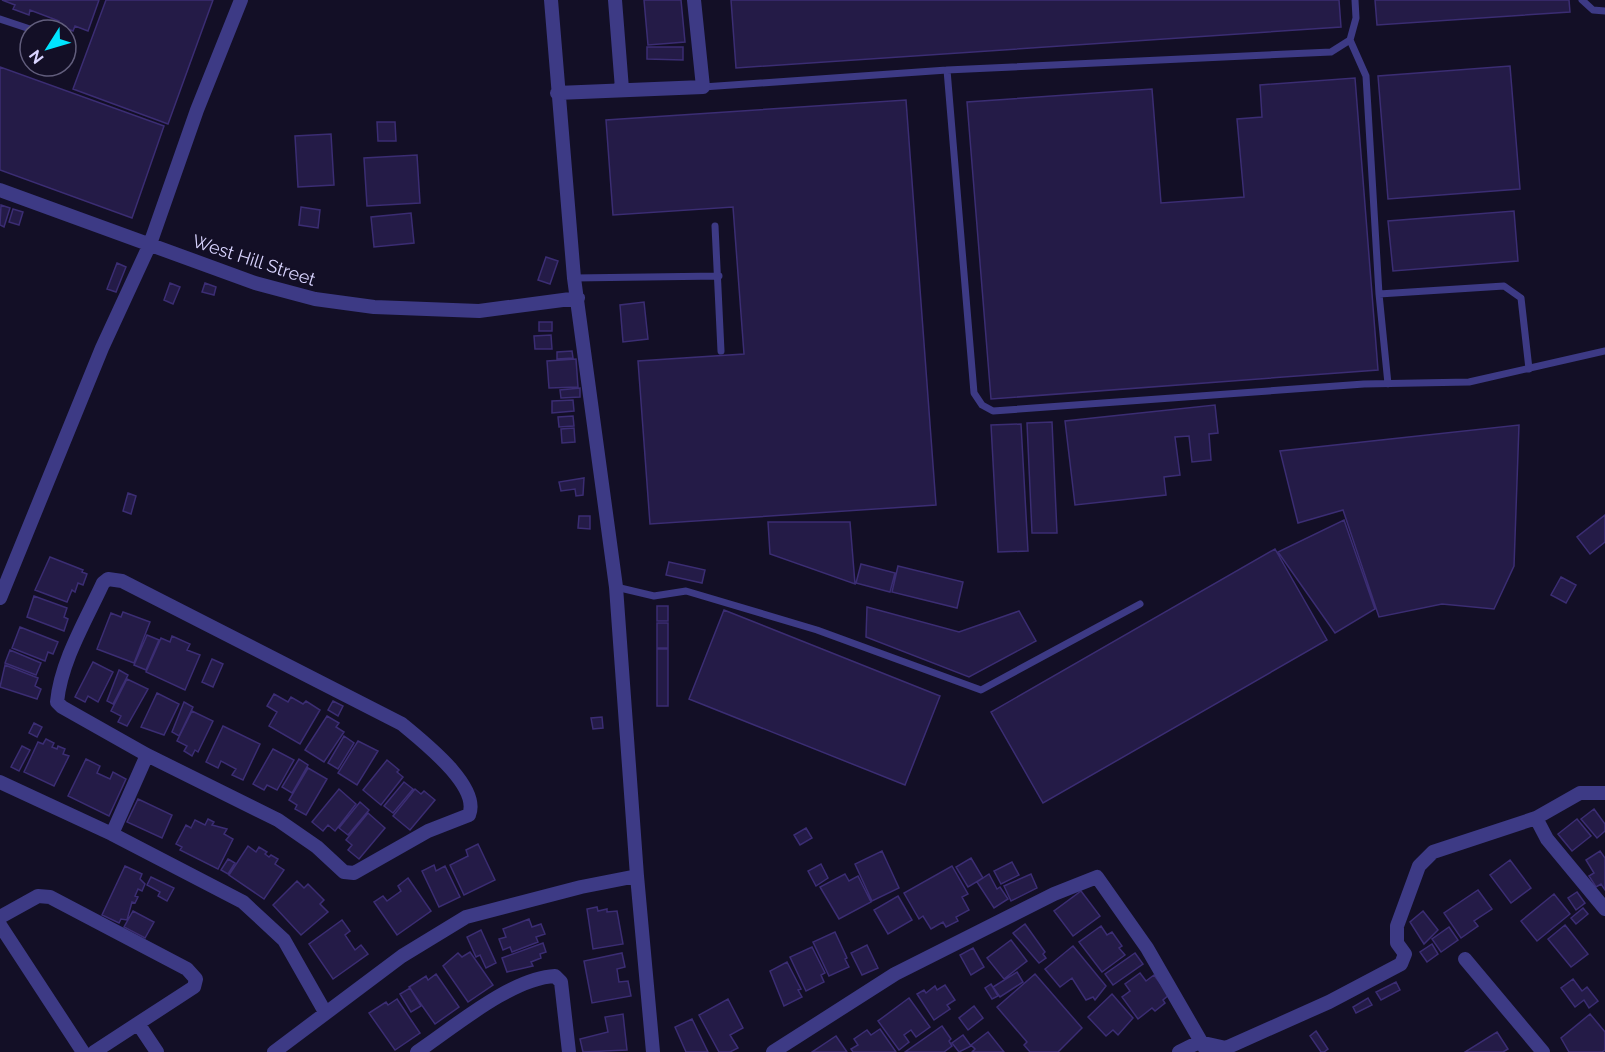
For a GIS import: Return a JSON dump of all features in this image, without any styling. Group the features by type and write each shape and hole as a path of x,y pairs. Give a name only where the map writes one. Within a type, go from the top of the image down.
{"street":[{"path":"0,598 102,348 150,244 197,110 241,0"},
{"path":"551,0 574,278 616,587 637,876 653,1052"},
{"path":"615,0 622,89"},
{"path":"557,93 703,87 693,0"},
{"name":"West Hill Street","path":"0,190 255,283 315,299 374,307 479,311 578,298"},
{"path":"108,579 122,581 402,724 435,751 470,794 472,807 469,815 428,831 354,873 344,872 317,847 278,820 147,755 57,702 58,691 79,633 103,583 108,579"},
{"path":"111,834 147,755"},
{"path":"0,782 111,834 243,902 284,940 325,1012"},
{"path":"1179,1052 1203,1047 1226,1048 1329,1002 1401,964 1405,954 1397,943 1397,926 1419,866 1433,852 1536,818 1580,793 1605,793"},
{"path":"1536,818 1547,839 1605,909"},
{"path":"274,1052 402,956 466,917 581,887 637,876"},
{"path":"773,1052 895,974 1054,894 1096,877 1147,948 1203,1047"},
{"path":"0,917 38,896 50,897 187,969 196,979 194,987 139,1025 94,1052"},
{"path":"0,925 83,1052"},
{"path":"1466,959 1535,1050"},
{"path":"417,1052 510,991 543,977 555,976 561,982 569,1052"},
{"path":"139,1025 157,1052"}],"lane":[{"path":"1355,0 1356,18 1350,40 1366,76 1379,294 1388,384"},
{"path":"1582,0 1593,10 1605,11"},
{"path":"0,19 18,25"},
{"path":"703,87 947,69 1331,52 1350,40"},
{"path":"947,69 974,393 982,405 993,411 1388,384 1468,382 1605,351"},
{"path":"715,226 721,351"},
{"path":"574,278 719,276"},
{"path":"1379,294 1504,286 1515,291 1521,298 1529,369"},
{"path":"616,587 654,596 686,591 817,630 981,690 1140,604"}],"building":[{"path":"2,0 99,0 88,31 78,27 78,18 51,18 30,10 29,15 13,9 15,5"},
{"path":"106,0 213,0 168,124 73,89"},
{"path":"644,0 681,0 685,42 648,45"},
{"path":"731,0 1339,0 1341,27 736,68"},
{"path":"1375,0 1569,0 1570,12 1377,25"},
{"path":"647,47 683,47 683,60 647,59"},
{"path":"1510,66 1520,189 1388,199 1378,76"},
{"path":"0,67 18,73 18,78 31,78 164,126 132,218 0,170"},
{"path":"1355,78 1378,370 991,399 967,102 1152,89 1161,203 1244,197 1237,119 1262,117 1260,85"},
{"path":"906,100 936,505 650,524 638,361 744,354 733,207 613,215 606,120"},
{"path":"377,122 395,122 396,141 378,141"},
{"path":"331,134 334,185 298,187 295,136"},
{"path":"417,155 420,203 367,206 364,158"},
{"path":"1,205 10,208 4,227 0,225"},
{"path":"301,207 320,210 318,228 299,225"},
{"path":"13,209 23,212 19,225 9,222"},
{"path":"1514,211 1518,261 1393,271 1388,221"},
{"path":"411,213 414,243 374,247 371,217"},
{"path":"546,257 558,261 550,284 538,280"},
{"path":"117,263 126,267 116,292 107,289"},
{"path":"170,283 180,287 173,304 164,300"},
{"path":"205,283 216,287 214,295 202,292"},
{"path":"644,302 648,339 623,342 620,305"},
{"path":"539,322 552,322 552,331 539,331"},
{"path":"551,335 552,349 535,349 534,336"},
{"path":"572,351 573,358 557,359 557,352"},
{"path":"576,359 578,387 549,388 547,361"},
{"path":"580,388 580,397 561,398 560,390"},
{"path":"573,400 574,411 552,413 552,401"},
{"path":"1215,405 1218,433 1209,434 1211,460 1192,462 1189,436 1175,437 1180,475 1164,477 1166,495 1075,505 1065,421"},
{"path":"573,416 574,426 559,427 558,417"},
{"path":"1052,422 1057,533 1032,533 1027,423"},
{"path":"1021,424 1028,551 998,552 991,425"},
{"path":"1519,425 1514,566 1494,609 1442,604 1379,617 1343,510 1298,523 1280,451"},
{"path":"574,428 575,442 562,443 561,429"},
{"path":"584,478 583,495 576,496 575,489 561,491 559,482"},
{"path":"128,493 136,496 131,514 123,511"},
{"path":"1605,515 1605,542 1590,554 1577,537"},
{"path":"579,516 590,516 590,529 578,528"},
{"path":"1344,520 1375,609 1335,633 1278,552"},
{"path":"768,522 850,522 855,584 770,554"},
{"path":"1275,549 1327,640 1043,803 991,712"},
{"path":"50,557 83,570 82,572 87,574 83,585 78,583 75,592 72,590 67,602 35,590"},
{"path":"669,562 705,570 702,583 666,575"},
{"path":"861,564 895,573 890,592 856,583"},
{"path":"898,566 963,582 957,608 892,592"},
{"path":"1561,577 1576,585 1566,603 1551,595"},
{"path":"34,596 67,608 64,617 68,619 64,631 27,617"},
{"path":"657,606 668,606 668,621 657,621"},
{"path":"867,607 959,632 1019,611 1036,641 969,677 866,637"},
{"path":"724,610 940,696 905,785 689,699"},
{"path":"123,612 150,622 134,663 97,649 111,613 121,617"},
{"path":"657,623 668,623 668,648 657,648"},
{"path":"20,627 58,642 53,654 48,652 45,661 12,648"},
{"path":"147,635 159,640 146,670 134,665"},
{"path":"172,636 190,644 187,650 200,655 185,690 146,672 161,638 170,642"},
{"path":"657,649 668,649 668,706 657,706"},
{"path":"10,650 41,663 36,675 5,663"},
{"path":"212,659 223,664 213,687 202,682"},
{"path":"93,662 113,672 98,702 88,696 85,702 75,697"},
{"path":"5,665 38,678 35,686 41,689 37,699 0,687"},
{"path":"119,670 128,675 113,704 107,701"},
{"path":"127,679 148,689 127,726 118,722 121,716 111,711"},
{"path":"157,693 179,704 164,735 141,727"},
{"path":"274,694 288,702 291,697 303,704 306,701 320,710 300,744 269,726 277,712 267,706"},
{"path":"333,701 343,706 338,716 328,710"},
{"path":"184,702 193,707 179,736 172,732"},
{"path":"192,711 213,721 198,752 195,750 192,756 184,751 187,746 177,741"},
{"path":"327,716 339,723 336,727 344,732 324,762 305,750"},
{"path":"602,717 603,728 593,729 591,718"},
{"path":"34,723 42,727 37,737 29,733"},
{"path":"223,726 260,744 243,780 232,775 236,769 221,761 218,768 206,762"},
{"path":"344,736 354,743 338,769 328,763"},
{"path":"46,739 54,743 52,747 57,749 58,746 65,749 63,754 69,756 54,786 24,772 38,742 43,744"},
{"path":"358,741 378,751 357,785 338,773"},
{"path":"22,746 30,750 19,771 11,767"},
{"path":"273,749 294,760 277,790 267,785 264,790 253,784"},
{"path":"86,759 100,766 97,773 110,779 113,772 126,779 109,816 68,796"},
{"path":"299,759 308,765 292,793 282,787"},
{"path":"387,760 399,770 397,772 403,777 381,805 363,790"},
{"path":"308,768 327,779 306,815 295,809 297,805 289,800"},
{"path":"404,782 413,789 393,813 384,806"},
{"path":"339,789 356,804 335,831 328,825 323,831 312,822"},
{"path":"415,789 421,794 424,791 435,800 410,830 393,816"},
{"path":"138,799 172,815 162,838 127,822"},
{"path":"360,802 369,810 348,835 339,828"},
{"path":"1594,809 1605,824 1605,831 1597,838 1581,819"},
{"path":"368,813 385,828 359,859 348,850 352,845 346,840"},
{"path":"208,819 214,822 212,825 227,829 224,834 233,839 218,869 180,850 182,847 176,844 186,825 191,828 195,820 205,825"},
{"path":"1577,819 1591,836 1572,851 1558,834"},
{"path":"806,828 812,838 800,845 794,835"},
{"path":"478,844 495,880 464,895 450,865 468,856 466,850"},
{"path":"248,846 256,852 259,847 267,852 265,854 269,857 271,855 278,859 275,864 284,870 264,899 229,875"},
{"path":"882,851 899,888 872,901 855,864"},
{"path":"1600,851 1605,858 1605,890 1601,884 1596,887 1589,876 1594,873 1586,860"},
{"path":"971,858 983,878 968,887 956,867"},
{"path":"228,859 235,863 228,874 221,870"},
{"path":"1510,860 1531,888 1511,903 1490,875"},
{"path":"1012,862 1019,875 1001,884 994,871"},
{"path":"821,864 828,878 816,886 808,871"},
{"path":"434,865 436,871 445,866 460,897 439,907 422,871"},
{"path":"125,866 142,874 140,879 145,884 142,891 138,889 135,896 138,897 135,903 132,902 127,920 121,919 119,923 102,915"},
{"path":"952,866 968,894 962,897 969,910 956,917 958,921 946,927 943,922 931,929 923,916 919,919 904,893"},
{"path":"845,874 849,881 858,876 871,902 839,919 820,887"},
{"path":"989,874 997,889 1000,887 1008,899 994,908 977,882"},
{"path":"1031,874 1037,888 1011,901 1004,886"},
{"path":"151,877 174,888 167,901 158,896 160,892 147,885"},
{"path":"408,878 431,911 397,935 374,902 383,896 387,901 401,891 398,886"},
{"path":"297,881 304,888 308,884 324,900 320,904 328,912 301,935 273,905"},
{"path":"1478,890 1492,909 1474,921 1478,926 1461,938 1444,913"},
{"path":"1081,891 1100,916 1073,936 1054,911"},
{"path":"1577,892 1585,903 1576,910 1568,898"},
{"path":"1554,894 1570,914 1537,941 1521,921"},
{"path":"898,896 912,920 888,934 874,910"},
{"path":"597,907 598,911 607,909 607,912 617,911 623,944 593,949 587,909"},
{"path":"1583,908 1588,914 1576,924 1571,918"},
{"path":"133,911 154,922 145,938 124,927"},
{"path":"1423,911 1438,930 1424,944 1410,922"},
{"path":"529,919 532,927 541,924 545,934 536,937 538,942 512,952 510,947 503,950 499,939 506,937 503,929"},
{"path":"342,920 350,931 345,935 355,950 361,945 368,954 333,979 309,944"},
{"path":"1025,924 1045,952 1043,954 1046,958 1039,963 1013,933"},
{"path":"1565,925 1588,954 1571,967 1548,939"},
{"path":"1101,926 1107,935 1112,932 1122,946 1119,948 1125,955 1102,972 1079,942"},
{"path":"1449,927 1458,940 1441,952 1432,939"},
{"path":"481,930 496,963 486,968 480,955 476,957 467,937"},
{"path":"835,932 849,967 829,976 813,942"},
{"path":"1011,940 1027,961 1004,979 987,958"},
{"path":"543,943 546,952 540,954 541,958 531,962 533,966 507,972 502,958"},
{"path":"1432,944 1438,954 1427,962 1420,952"},
{"path":"867,945 878,968 862,975 851,953"},
{"path":"1073,946 1106,986 1095,1000 1093,997 1086,1000 1072,978 1060,987 1045,969"},
{"path":"812,947 825,973 821,975 824,982 806,991 790,957"},
{"path":"973,948 984,967 971,975 960,955"},
{"path":"470,952 493,985 468,1002 443,966 458,953 462,957"},
{"path":"622,953 625,967 617,969 619,982 628,981 631,996 592,1003 584,961"},
{"path":"1135,953 1143,964 1113,985 1105,974"},
{"path":"787,962 801,989 798,990 802,997 784,1006 770,971"},
{"path":"1017,972 1023,982 1000,997 993,987"},
{"path":"1140,973 1146,981 1154,975 1169,995 1163,1000 1165,1003 1155,1011 1152,1008 1138,1019 1122,997 1130,991 1125,984"},
{"path":"436,974 459,1007 435,1024 409,987 426,976 428,980"},
{"path":"1035,974 1082,1028 1058,1052 1030,1052 1024,1045 1027,1042 997,1007"},
{"path":"1573,979 1582,991 1587,987 1598,1001 1589,1008 1584,1000 1575,1007 1561,988"},
{"path":"1396,982 1400,990 1381,1000 1376,992"},
{"path":"991,984 998,996 992,999 985,988"},
{"path":"945,985 955,1000 947,1005 950,1009 934,1020 917,994 924,990 926,993 935,986 937,990"},
{"path":"410,988 421,1006 411,1012 400,994"},
{"path":"1112,994 1133,1018 1118,1035 1113,1030 1106,1036 1088,1017"},
{"path":"909,998 930,1027 916,1037 911,1030 904,1035 909,1042 899,1050 878,1021"},
{"path":"1368,998 1372,1005 1356,1013 1353,1007"},
{"path":"397,999 420,1033 395,1050 369,1013 386,1002 388,1005"},
{"path":"728,999 743,1028 730,1035 738,1048 730,1052 719,1052 699,1015"},
{"path":"974,1006 983,1018 968,1030 959,1018"},
{"path":"623,1014 627,1050 583,1052 580,1039 608,1032 605,1017"},
{"path":"1590,1014 1605,1032 1605,1050 1602,1052 1569,1052 1561,1038"},
{"path":"692,1019 708,1052 686,1052 675,1027"},
{"path":"942,1026 951,1039 949,1041 952,1046 944,1052 905,1052"},
{"path":"880,1029 896,1052 853,1052 851,1049 858,1045 854,1039 867,1030 871,1035"},
{"path":"1316,1031 1328,1049 1324,1052 1321,1052 1310,1036"},
{"path":"988,1032 1004,1052 972,1052 975,1049 971,1045"},
{"path":"1497,1032 1508,1049 1503,1052 1465,1052"},
{"path":"963,1035 971,1046 959,1052 952,1043"},
{"path":"836,1036 847,1052 812,1052"}]}
